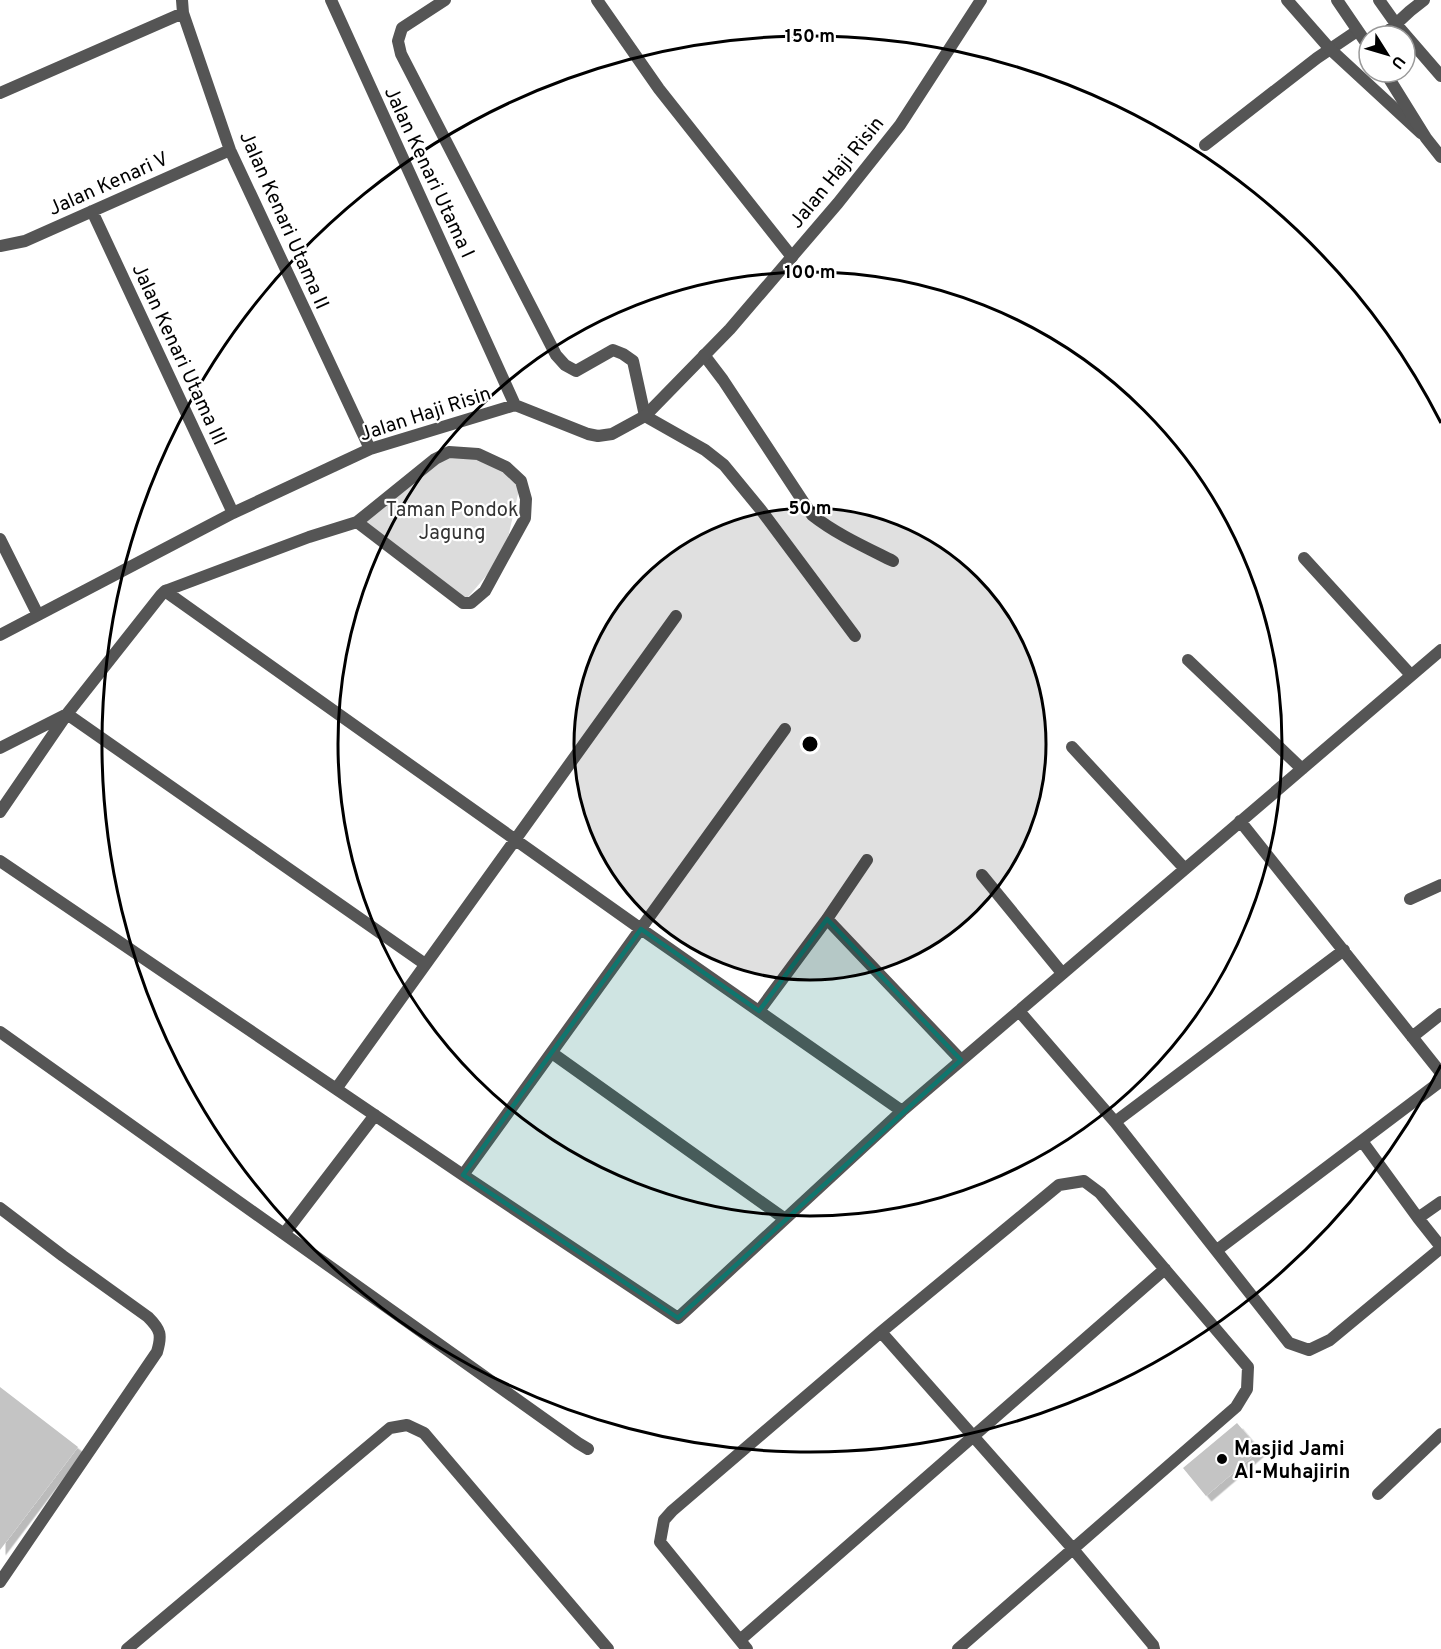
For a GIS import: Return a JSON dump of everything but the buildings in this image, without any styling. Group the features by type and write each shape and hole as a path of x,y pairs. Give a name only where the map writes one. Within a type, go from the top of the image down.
{"street":[{"name":"Jalan Kenari Utama I","path":"331,0 515,405"},
{"path":"445,0 402,28 398,40 401,54 556,355 565,365 576,371 613,350 633,361 645,416 705,450 724,465 855,636"},
{"path":"597,0 659,89 792,257"},
{"name":"Jalan Haji Risin","path":"0,635 233,513 370,449 515,405 598,436 612,434 645,416 730,328 792,257 900,125 981,0"},
{"path":"1287,0 1330,49 1426,138"},
{"path":"1336,0 1357,30"},
{"path":"1379,0 1396,24 1424,0"},
{"path":"0,93 183,6"},
{"name":"Jalan Kenari Utama II","path":"183,6 230,150 370,449"},
{"path":"1205,145 1330,49 1357,32"},
{"path":"1417,48 1441,76"},
{"path":"1392,84 1426,138 1441,157"},
{"name":"Jalan Kenari V","path":"0,246 25,241 230,150"},
{"name":"Jalan Kenari Utama III","path":"92,212 233,513"},
{"path":"704,355 812,515 842,536 893,561"},
{"path":"0,812 67,714 165,591 309,537 357,522 435,459 449,452 478,454 506,467 521,481 526,499 525,518 485,591 471,603 463,603 357,522"},
{"path":"0,539 38,615"},
{"path":"1304,558 1410,674"},
{"path":"165,591 902,1111"},
{"path":"336,1089 676,616"},
{"path":"0,861 678,1318 902,1111 1410,674 1441,650"},
{"path":"1188,660 1302,769"},
{"path":"0,748 67,714"},
{"path":"67,714 425,964"},
{"path":"464,1175 785,729"},
{"path":"1072,747 1185,869"},
{"path":"1240,821 1441,1073"},
{"path":"759,1011 827,920 867,860"},
{"path":"982,875 1062,973"},
{"path":"1410,899 1441,885"},
{"path":"827,920 961,1060"},
{"path":"1115,1122 1344,950"},
{"path":"1019,1011 1115,1122 1289,1343 1309,1350 1330,1340 1441,1247 1362,1141"},
{"path":"1412,1037 1441,1014"},
{"path":"0,1032 588,1449"},
{"path":"552,1053 785,1219"},
{"path":"1218,1250 1441,1081"},
{"path":"284,1234 375,1115"},
{"path":"958,1649 1236,1407 1247,1389 1248,1367 1165,1269 1100,1193 1084,1181 1059,1185 881,1332 664,1520 660,1542 743,1644 974,1436 1165,1269"},
{"path":"1418,1218 1441,1202"},
{"path":"0,1209 148,1317 158,1327 160,1339 157,1352 0,1582"},
{"path":"881,1332 1073,1549 1154,1649"},
{"path":"127,1649 390,1428 407,1425 424,1433 608,1649"},
{"path":"1378,1494 1441,1434"}],"highlighted area":[{"path":"827,919 961,1060 678,1318 463,1175 641,929 759,1011"}],"green space":[{"name":"Taman Pondok Jagung","path":"478,454 521,481 504,555 463,603 357,522 435,459"}],"place":[{"name":"Masjid Jami Al-Muhajirin","path":"1222,1459"}]}
